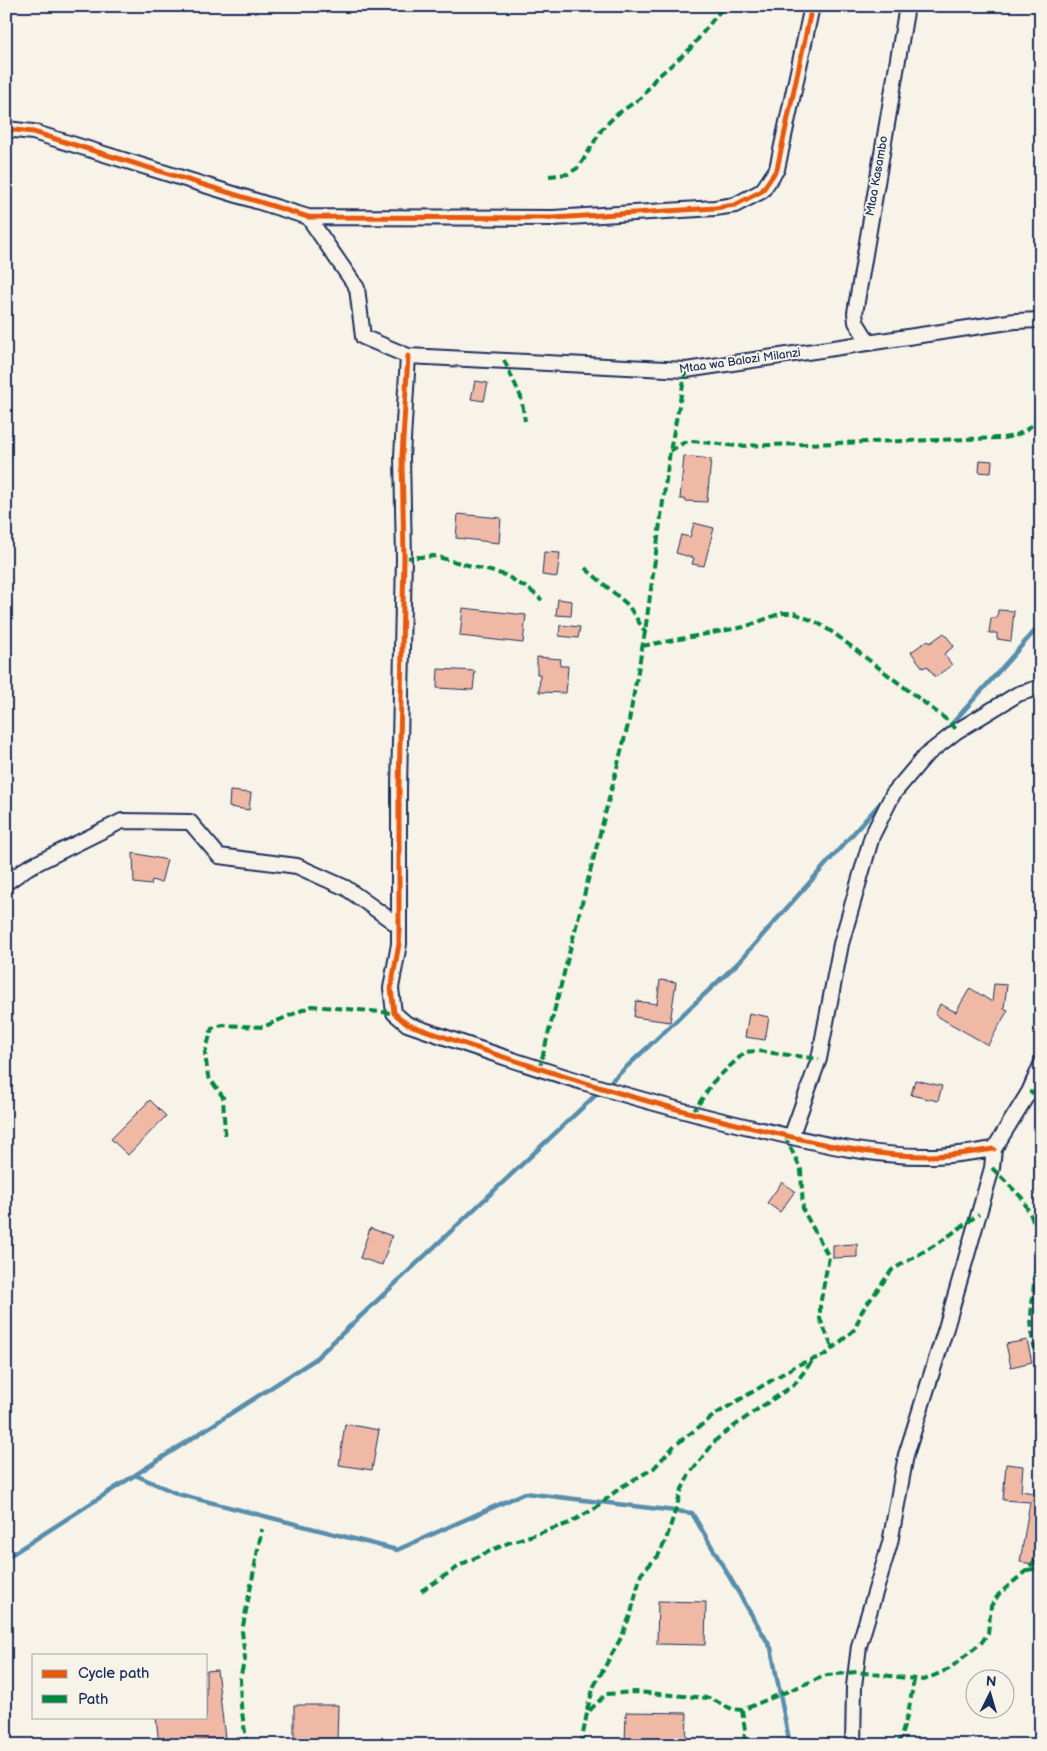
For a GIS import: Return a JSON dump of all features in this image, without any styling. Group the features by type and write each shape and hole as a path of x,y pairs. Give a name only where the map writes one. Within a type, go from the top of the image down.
{"street":[{"path":"6,130 33,132 308,217 553,218 735,205 762,191 777,169 812,6"},
{"name":"Mtaa Kasambo","path":"869,343 856,322 855,314 907,6"},
{"path":"308,217 357,288 363,336 408,356 402,456 404,558 399,788 399,944 391,988 394,1013 407,1024 539,1070 692,1114 791,1137 884,1154 930,1156 994,1149"},
{"name":"Mtaa wa Balozi Milanzi","path":"408,356 686,370 1015,321 1041,320"},
{"path":"791,1137 820,1059 841,944 872,836 894,794 925,756 957,731 1018,694 1041,687"},
{"path":"6,883 27,868 122,821 190,822 219,856 297,866 346,888 399,926"},
{"path":"853,1745 854,1686 859,1646 890,1543 906,1455 952,1309 992,1168 994,1149 1028,1092 1041,1065"}],"building":[{"path":"475,381 488,383 484,401 471,399"},
{"path":"684,456 711,459 707,502 680,499"},
{"path":"980,460 992,461 991,473 979,472"},
{"path":"458,514 501,518 499,543 456,538"},
{"path":"694,523 714,528 704,566 692,564 694,558 676,553 681,535 690,537"},
{"path":"544,552 560,553 557,577 542,575"},
{"path":"558,599 572,601 571,616 556,615"},
{"path":"463,608 526,615 523,643 460,636"},
{"path":"998,610 1014,611 1011,641 997,639 997,633 989,633 991,618 997,618"},
{"path":"560,625 580,627 578,638 559,636"},
{"path":"944,633 954,646 944,654 952,665 935,677 927,666 923,668 911,652 928,640 930,643"},
{"path":"537,657 561,659 560,666 568,666 566,693 539,692 540,674 537,674"},
{"path":"438,669 475,671 473,690 437,688"},
{"path":"230,791 251,793 249,810 229,807"},
{"path":"133,853 167,860 161,883 152,880 151,885 134,883"},
{"path":"660,980 676,982 670,1022 634,1017 636,1001 657,1004"},
{"path":"994,984 1007,985 1004,1008 1008,1010 988,1045 935,1015 940,1004 956,1012 970,988 992,1002"},
{"path":"749,1013 769,1017 765,1040 745,1037"},
{"path":"915,1080 942,1086 938,1101 911,1095"},
{"path":"150,1100 166,1116 128,1155 111,1139"},
{"path":"782,1182 795,1191 780,1212 767,1203"},
{"path":"370,1228 392,1236 382,1265 360,1258"},
{"path":"857,1244 857,1257 833,1258 833,1245"},
{"path":"1027,1340 1032,1362 1011,1367 1006,1344"},
{"path":"345,1424 379,1430 372,1470 339,1465"},
{"path":"1006,1464 1023,1466 1021,1491 1041,1494 1041,1565 1020,1562 1030,1502 1003,1500"},
{"path":"658,1601 706,1602 705,1645 657,1644"},
{"path":"217,1670 225,1738 159,1745 156,1718 208,1718 208,1671"},
{"path":"294,1705 338,1705 337,1745 294,1744"},
{"path":"626,1712 687,1713 686,1745 625,1745"}],"waterway":[{"path":"941,736 1041,624"},
{"path":"606,1086 737,964 884,799"},
{"path":"6,1558 314,1360 600,1091"},
{"path":"135,1475 178,1494 397,1550 525,1493 692,1513 771,1648 790,1745"}],"marked path":[{"path":"549,176 568,174 579,167 602,129 616,115 642,97 655,79 690,49 724,6"},
{"path":"504,360 521,397 525,421"},
{"path":"539,1070 629,721 645,632 670,451 686,370"},
{"path":"670,451 685,442 693,441 737,446 1003,438 1026,430 1041,411"},
{"path":"404,558 434,556 505,575 530,590 542,600"},
{"path":"585,568 628,605 645,632"},
{"path":"642,646 744,627 782,613 794,613 818,623 835,634 952,724 957,731"},
{"path":"225,1135 223,1097 208,1076 205,1053 212,1028 223,1025 263,1027 312,1006 394,1013"},
{"path":"692,1114 713,1082 745,1052 758,1051 819,1059"},
{"path":"1029,1092 1041,1094"},
{"path":"785,1136 801,1170 803,1210 829,1257 820,1305 820,1319 833,1349"},
{"path":"992,1168 1022,1198 1037,1228 1031,1316 1032,1337 1041,1376"},
{"path":"421,1591 466,1562 508,1543 567,1524 594,1509 621,1487 654,1468 674,1446 716,1414 797,1365 825,1355 855,1329 862,1311 892,1270 940,1242 979,1214"},
{"path":"587,1710 594,1686 622,1636 631,1613 641,1574 658,1556 666,1540 682,1489 690,1473 717,1439 794,1385 812,1361"},
{"path":"247,1745 241,1706 240,1678 245,1659 242,1631 262,1529"},
{"path":"581,1745 587,1713 606,1694 635,1692 709,1698 732,1709 742,1710 827,1675 856,1672 924,1680 949,1669 982,1642 988,1633 991,1606 999,1594 1027,1570 1041,1553"},
{"path":"1027,1570 1041,1568"},
{"path":"898,1745 908,1714 914,1680"},
{"path":"742,1710 745,1730 744,1745"}],"cycle path":[{"path":"6,129 33,132 308,217 553,218 715,208 735,205 762,191 777,169 812,6"},
{"path":"408,356 402,456 404,558 399,788 399,944 391,988 394,1013 407,1024 583,1082 672,1108 804,1140 867,1152 909,1156 962,1154 994,1149"}]}
